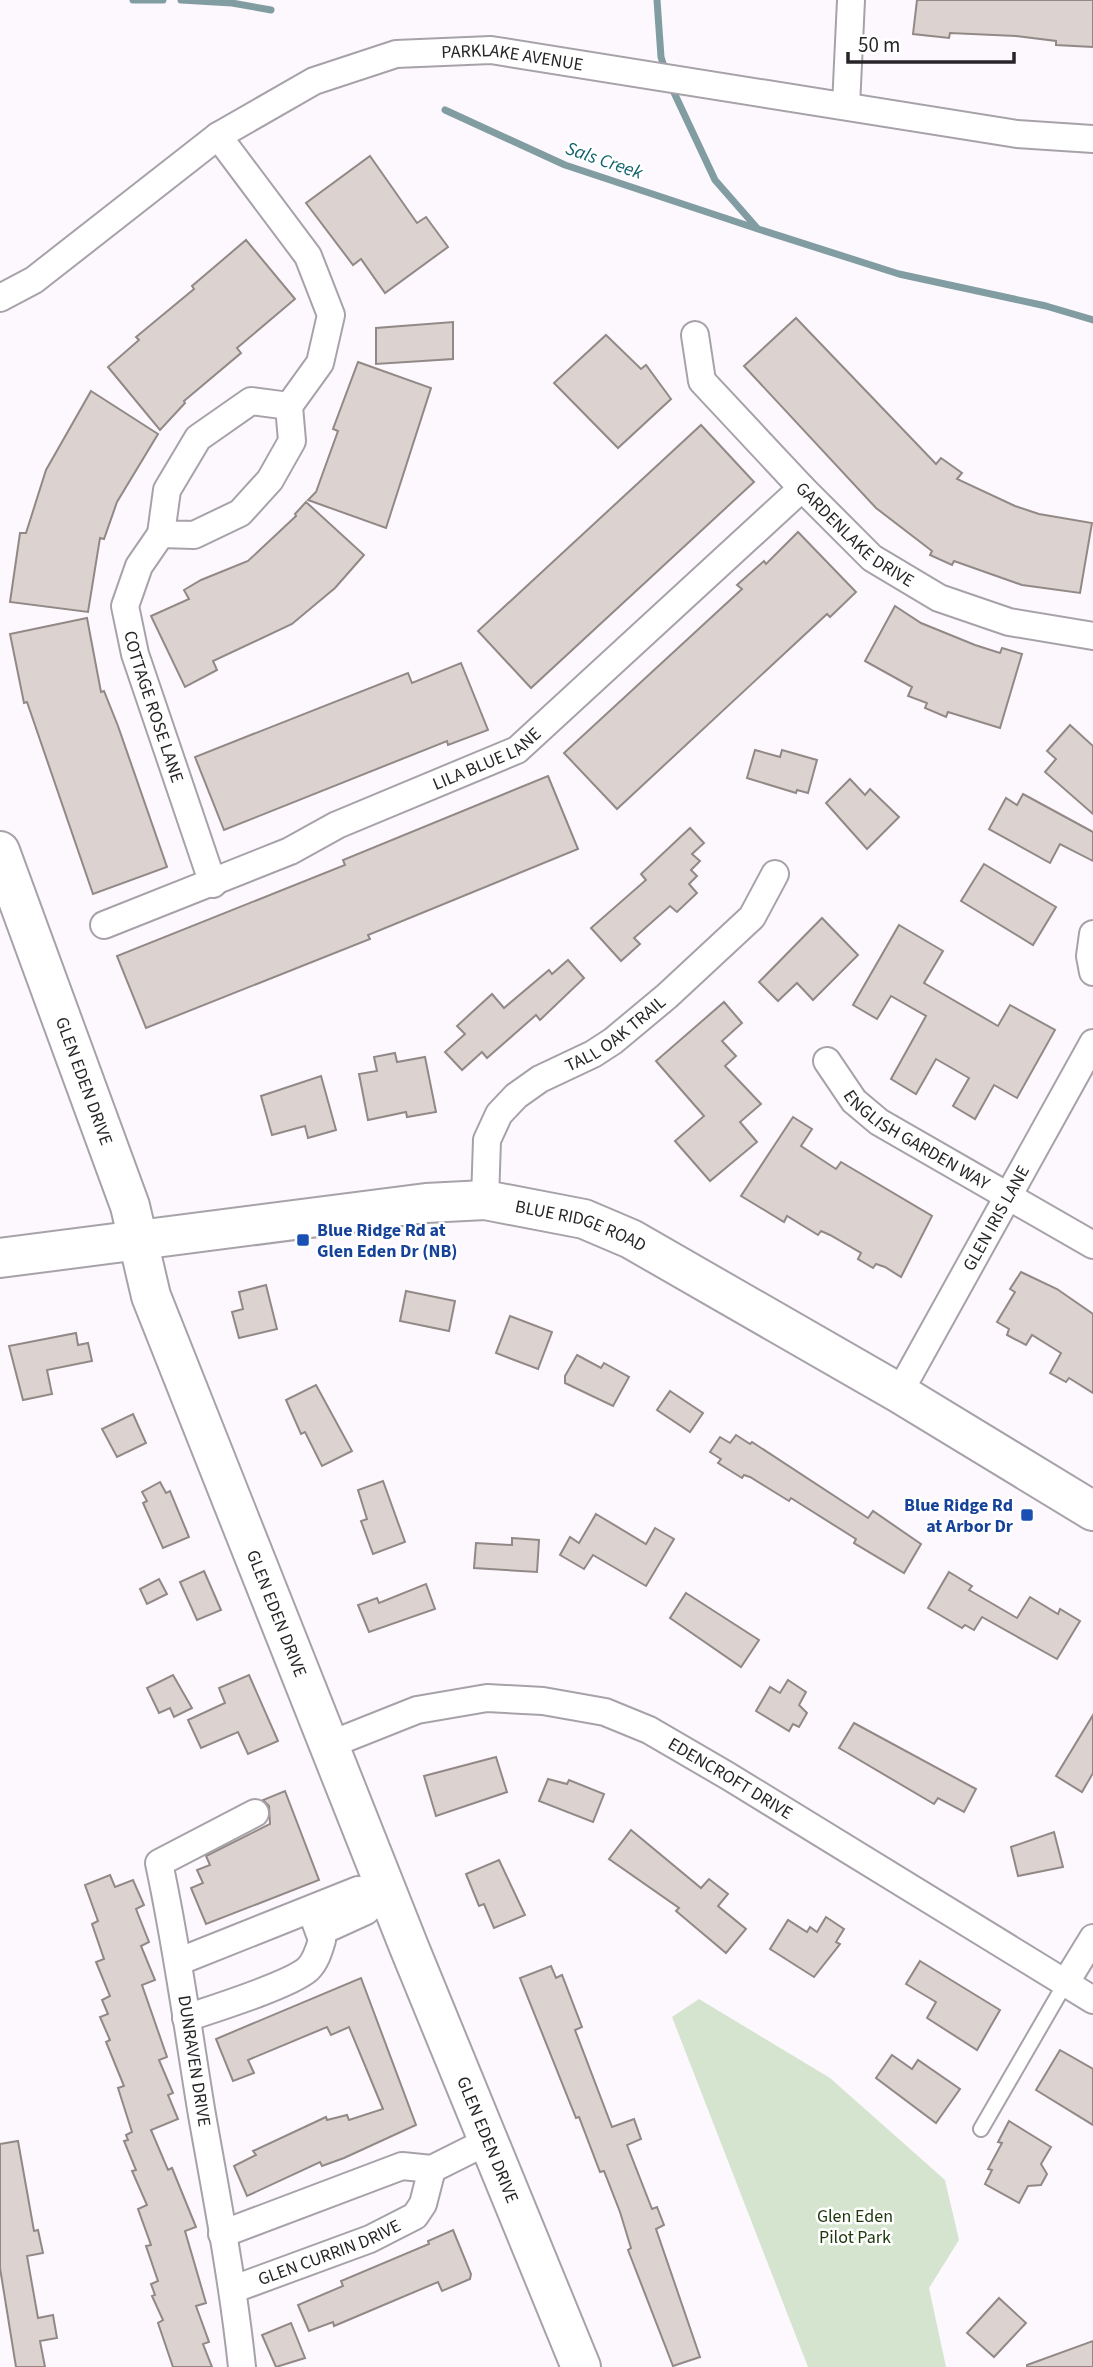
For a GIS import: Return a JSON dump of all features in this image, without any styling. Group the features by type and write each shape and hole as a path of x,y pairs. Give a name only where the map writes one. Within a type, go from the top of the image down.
{"main road":[{"name":"GLEN EDEN DRIVE","path":"0,851 130,1206 151,1296 387,1890 581,2367"},
{"name":"BLUE RIDGE ROAD","path":"0,1258 426,1203 485,1200 584,1219 631,1239 899,1393 1093,1511"}],"street":[{"path":"846,106 851,0"},
{"name":"PARKLAKE AVENUE","path":"0,298 34,280 218,136 314,81 396,54 491,50 1017,134 1093,139"},
{"path":"161,534 194,535 240,513 270,480 292,441 289,406 320,363 331,315 307,256 218,136"},
{"name":"GARDENLAKE DRIVE","path":"695,335 702,381 872,558 939,598 1009,622 1093,636"},
{"name":"COTTAGE ROSE LANE","path":"213,884 135,654 125,606 139,566 161,534 167,490 198,438 251,401 289,406"},
{"name":"LILA BLUE LANE","path":"104,925 213,884 290,851 337,825 517,750 802,488"},
{"name":"TALL OAK TRAIL","path":"485,1200 487,1140 499,1114 516,1096 540,1079 593,1054 613,1041 667,996 752,918 775,874"},
{"path":"1093,934 1090,957 1093,972"},
{"name":"GLEN IRIS LANE","path":"899,1393 1093,1043"},
{"name":"ENGLISH GARDEN WAY","path":"827,1061 854,1101 878,1122 1093,1245"},
{"name":"EDENCROFT DRIVE","path":"330,1745 417,1710 487,1698 543,1701 605,1712 649,1730 728,1776 1093,2000"},
{"name":"DUNRAVEN DRIVE","path":"242,2367 234,2289 222,2234 186,2018 180,1961 159,1863 255,1813"},
{"path":"180,1961 315,1921 358,1890 387,1890"},
{"path":"186,2018 266,1989 307,1970 322,1940 315,1921"},
{"path":"1066,1982 1093,1938"},
{"path":"222,2234 402,2166 432,2169 488,2141"},
{"name":"GLEN CURRIN DRIVE","path":"234,2289 370,2239 415,2216 423,2204 432,2169"}],"lane":[{"path":"981,2129 1066,1982"}],"green space":[{"name":"Glen Eden Pilot Park","path":"699,1999 830,2078 945,2180 959,2240 929,2288 946,2367 808,2367 672,2017"}],"building":[{"path":"917,0 1093,0 1093,47 1056,45 1056,41 1016,36 950,33 949,38 913,34"},
{"path":"370,156 417,223 426,217 448,247 385,293 361,259 353,265 306,203"},
{"path":"246,240 295,299 237,348 241,353 184,401 160,430 108,367 139,340 136,337 194,289 192,286"},
{"path":"796,318 936,464 941,458 962,473 957,479 1039,514 1092,523 1080,593 1022,585 954,561 952,565 930,555 932,551 876,508 744,366"},
{"path":"453,322 453,359 376,364 376,328"},
{"path":"606,335 641,369 646,365 671,399 618,448 554,383"},
{"path":"358,362 431,388 386,528 308,500 316,492 338,431 333,429"},
{"path":"91,391 158,434 117,502 104,539 100,538 88,612 10,602 20,533 26,533 46,470"},
{"path":"701,425 754,482 531,688 478,631"},
{"path":"306,502 364,555 335,588 292,624 213,661 217,670 185,687 151,616 189,599 184,590 201,580 248,561 296,516"},
{"path":"798,532 856,592 830,617 827,614 617,809 564,753 742,589 737,585 764,561 766,564"},
{"path":"895,606 921,623 975,645 1000,653 1002,648 1022,654 1000,728 948,712 946,717 925,708 927,703 908,696 912,687 865,661"},
{"path":"87,618 101,692 104,691 118,726 167,867 93,894 27,702 24,703 10,634"},
{"path":"461,663 488,730 448,745 447,741 224,830 195,757 408,673 412,683"},
{"path":"1070,725 1093,746 1093,814 1045,772 1056,759 1047,751"},
{"path":"755,750 780,757 782,750 817,760 808,793 797,790 796,793 747,778"},
{"path":"548,776 578,849 368,935 370,939 146,1028 117,956 345,865 343,860"},
{"path":"850,779 865,795 870,789 899,817 867,849 826,803"},
{"path":"1023,794 1093,832 1093,861 1060,844 1050,863 989,829 1006,798 1017,805"},
{"path":"690,828 704,843 692,854 700,861 691,870 697,876 689,884 697,893 677,912 670,906 634,938 640,944 621,961 591,928 646,880 641,874"},
{"path":"984,864 1056,907 1033,945 961,901"},
{"path":"822,918 858,955 813,1000 797,983 778,1001 759,982"},
{"path":"899,925 943,951 924,983 998,1026 1010,1005 1055,1030 1017,1098 994,1085 975,1119 953,1106 969,1078 936,1059 916,1094 891,1079 926,1016 891,996 877,1019 853,1005"},
{"path":"568,960 584,978 540,1020 536,1015 487,1058 482,1052 462,1070 445,1052 465,1034 457,1026 492,994 504,1008 549,970 552,974"},
{"path":"724,1002 742,1023 722,1041 736,1056 725,1066 761,1104 740,1122 757,1142 710,1181 675,1141 704,1116 656,1061"},
{"path":"395,1053 397,1062 425,1057 436,1112 407,1117 406,1112 368,1120 359,1074 377,1071 374,1057"},
{"path":"321,1076 336,1130 308,1138 305,1126 272,1135 261,1096"},
{"path":"793,1117 812,1129 801,1146 836,1169 841,1162 932,1216 901,1277 876,1264 873,1268 858,1259 861,1253 830,1235 821,1231 818,1235 787,1216 784,1222 741,1196"},
{"path":"1021,1272 1057,1289 1093,1314 1093,1393 1069,1378 1066,1382 1050,1373 1061,1353 1032,1335 1026,1345 1007,1335 1009,1329 997,1322 1015,1292 1010,1289"},
{"path":"266,1285 277,1329 239,1338 232,1312 243,1309 239,1292"},
{"path":"406,1291 455,1301 449,1331 400,1321"},
{"path":"510,1316 552,1332 538,1369 496,1353"},
{"path":"76,1333 78,1345 88,1343 92,1361 47,1370 52,1394 23,1400 9,1346"},
{"path":"577,1355 601,1368 604,1363 629,1377 613,1406 565,1383 565,1376"},
{"path":"316,1385 352,1451 322,1466 305,1432 301,1434 286,1400"},
{"path":"670,1391 703,1413 690,1432 657,1410"},
{"path":"133,1414 146,1443 117,1457 102,1429"},
{"path":"736,1435 750,1444 752,1442 868,1518 873,1511 921,1544 904,1573 854,1543 856,1539 791,1498 789,1501 750,1477 744,1475 742,1478 718,1463 721,1459 710,1452 720,1437 730,1443"},
{"path":"383,1481 405,1542 373,1554 361,1521 367,1519 358,1490"},
{"path":"160,1482 166,1493 170,1491 189,1537 163,1548 143,1503 147,1501 142,1492"},
{"path":"596,1514 646,1544 655,1528 674,1539 646,1586 593,1555 584,1569 560,1555 570,1537 579,1543"},
{"path":"512,1538 539,1540 537,1572 474,1568 476,1543 512,1545"},
{"path":"204,1571 221,1610 197,1620 180,1582"},
{"path":"949,1572 972,1586 969,1590 1017,1618 1030,1597 1058,1614 1060,1609 1080,1621 1057,1659 982,1617 974,1630 965,1625 962,1628 928,1608"},
{"path":"159,1579 167,1594 147,1604 140,1589"},
{"path":"426,1584 435,1609 369,1632 358,1605 377,1598 379,1603"},
{"path":"686,1593 759,1640 741,1667 670,1618"},
{"path":"173,1675 192,1708 174,1717 170,1708 159,1713 147,1688"},
{"path":"249,1675 278,1741 248,1754 238,1732 201,1748 188,1720 225,1703 219,1688"},
{"path":"788,1680 806,1692 799,1705 807,1713 799,1727 793,1724 789,1731 756,1711 770,1687 780,1693"},
{"path":"1093,1715 1093,1773 1082,1792 1056,1776"},
{"path":"854,1723 976,1789 964,1812 938,1798 934,1804 839,1748"},
{"path":"496,1757 507,1792 436,1816 424,1776"},
{"path":"548,1779 567,1784 569,1780 604,1794 593,1822 539,1801"},
{"path":"285,1791 319,1880 206,1924 191,1888 203,1883 197,1870 210,1865 206,1856 270,1824 269,1806 263,1800"},
{"path":"631,1830 701,1888 709,1879 728,1894 718,1906 746,1929 726,1953 676,1911 679,1908 609,1859"},
{"path":"1054,1832 1063,1867 1018,1876 1011,1847"},
{"path":"499,1860 525,1915 494,1928 484,1904 479,1906 466,1874"},
{"path":"110,1875 115,1887 133,1880 144,1905 136,1909 149,1942 141,1946 155,1980 142,1985 167,2057 159,2060 173,2093 168,2095 178,2119 151,2130 168,2170 172,2168 196,2227 185,2231 206,2303 196,2306 209,2342 203,2344 212,2367 173,2367 158,2323 163,2320 152,2296 155,2295 151,2284 158,2281 146,2246 151,2245 138,2209 147,2205 132,2171 136,2170 124,2141 128,2140 126,2135 132,2132 118,2088 124,2086 106,2042 110,2040 100,2017 108,2014 102,2000 110,1996 96,1962 104,1959 92,1924 98,1921 85,1885"},
{"path":"826,1917 844,1929 836,1942 840,1944 814,1977 770,1949 788,1920 807,1932 810,1927 817,1932"},
{"path":"920,1961 1000,2010 977,2050 927,2018 936,2002 906,1984"},
{"path":"551,1966 556,1978 562,1975 582,2027 575,2030 612,2127 634,2119 641,2139 627,2145 652,2209 657,2207 664,2225 656,2229 700,2357 673,2366 628,2250 631,2248 604,2171 600,2172 579,2117 576,2118 520,1978"},
{"path":"361,1978 416,2125 344,2158 322,2166 320,2162 247,2196 234,2166 256,2155 253,2151 326,2117 327,2120 347,2115 349,2120 383,2109 349,2027 331,2035 327,2027 248,2060 254,2073 233,2081 216,2039"},
{"path":"1060,2050 1093,2069 1093,2125 1036,2090"},
{"path":"892,2055 912,2069 918,2060 960,2089 936,2123 876,2078"},
{"path":"1009,2121 1051,2147 1041,2164 1047,2174 1041,2185 1028,2186 1019,2203 985,2184 992,2170 988,2169 1002,2143 998,2142"},
{"path":"18,2141 34,2231 38,2230 43,2253 27,2256 38,2318 53,2315 57,2338 40,2341 45,2367 16,2367 0,2268 0,2144"},
{"path":"453,2230 471,2274 470,2279 442,2291 438,2282 334,2326 333,2322 309,2331 298,2305 343,2286 341,2281 429,2244 428,2241"},
{"path":"999,2298 1026,2323 994,2357 967,2333"},
{"path":"291,2323 305,2358 276,2367 262,2335"},
{"path":"1093,2341 1093,2367 1027,2367 1027,2365"}],"waterway":[{"name":"Sals Creek","path":"133,0 163,0"},
{"name":"Sals Creek","path":"181,0 232,3 271,10"},
{"path":"657,0 661,57 666,73"},
{"path":"670,84 715,180 757,228"},
{"path":"445,110 565,165 758,229 899,274 1046,306 1093,320"}],"place":[{"name":"Blue Ridge Rd at Glen Eden Dr (NB)","path":"303,1240"},
{"name":"Blue Ridge Rd at Arbor Dr","path":"1027,1515"}]}
